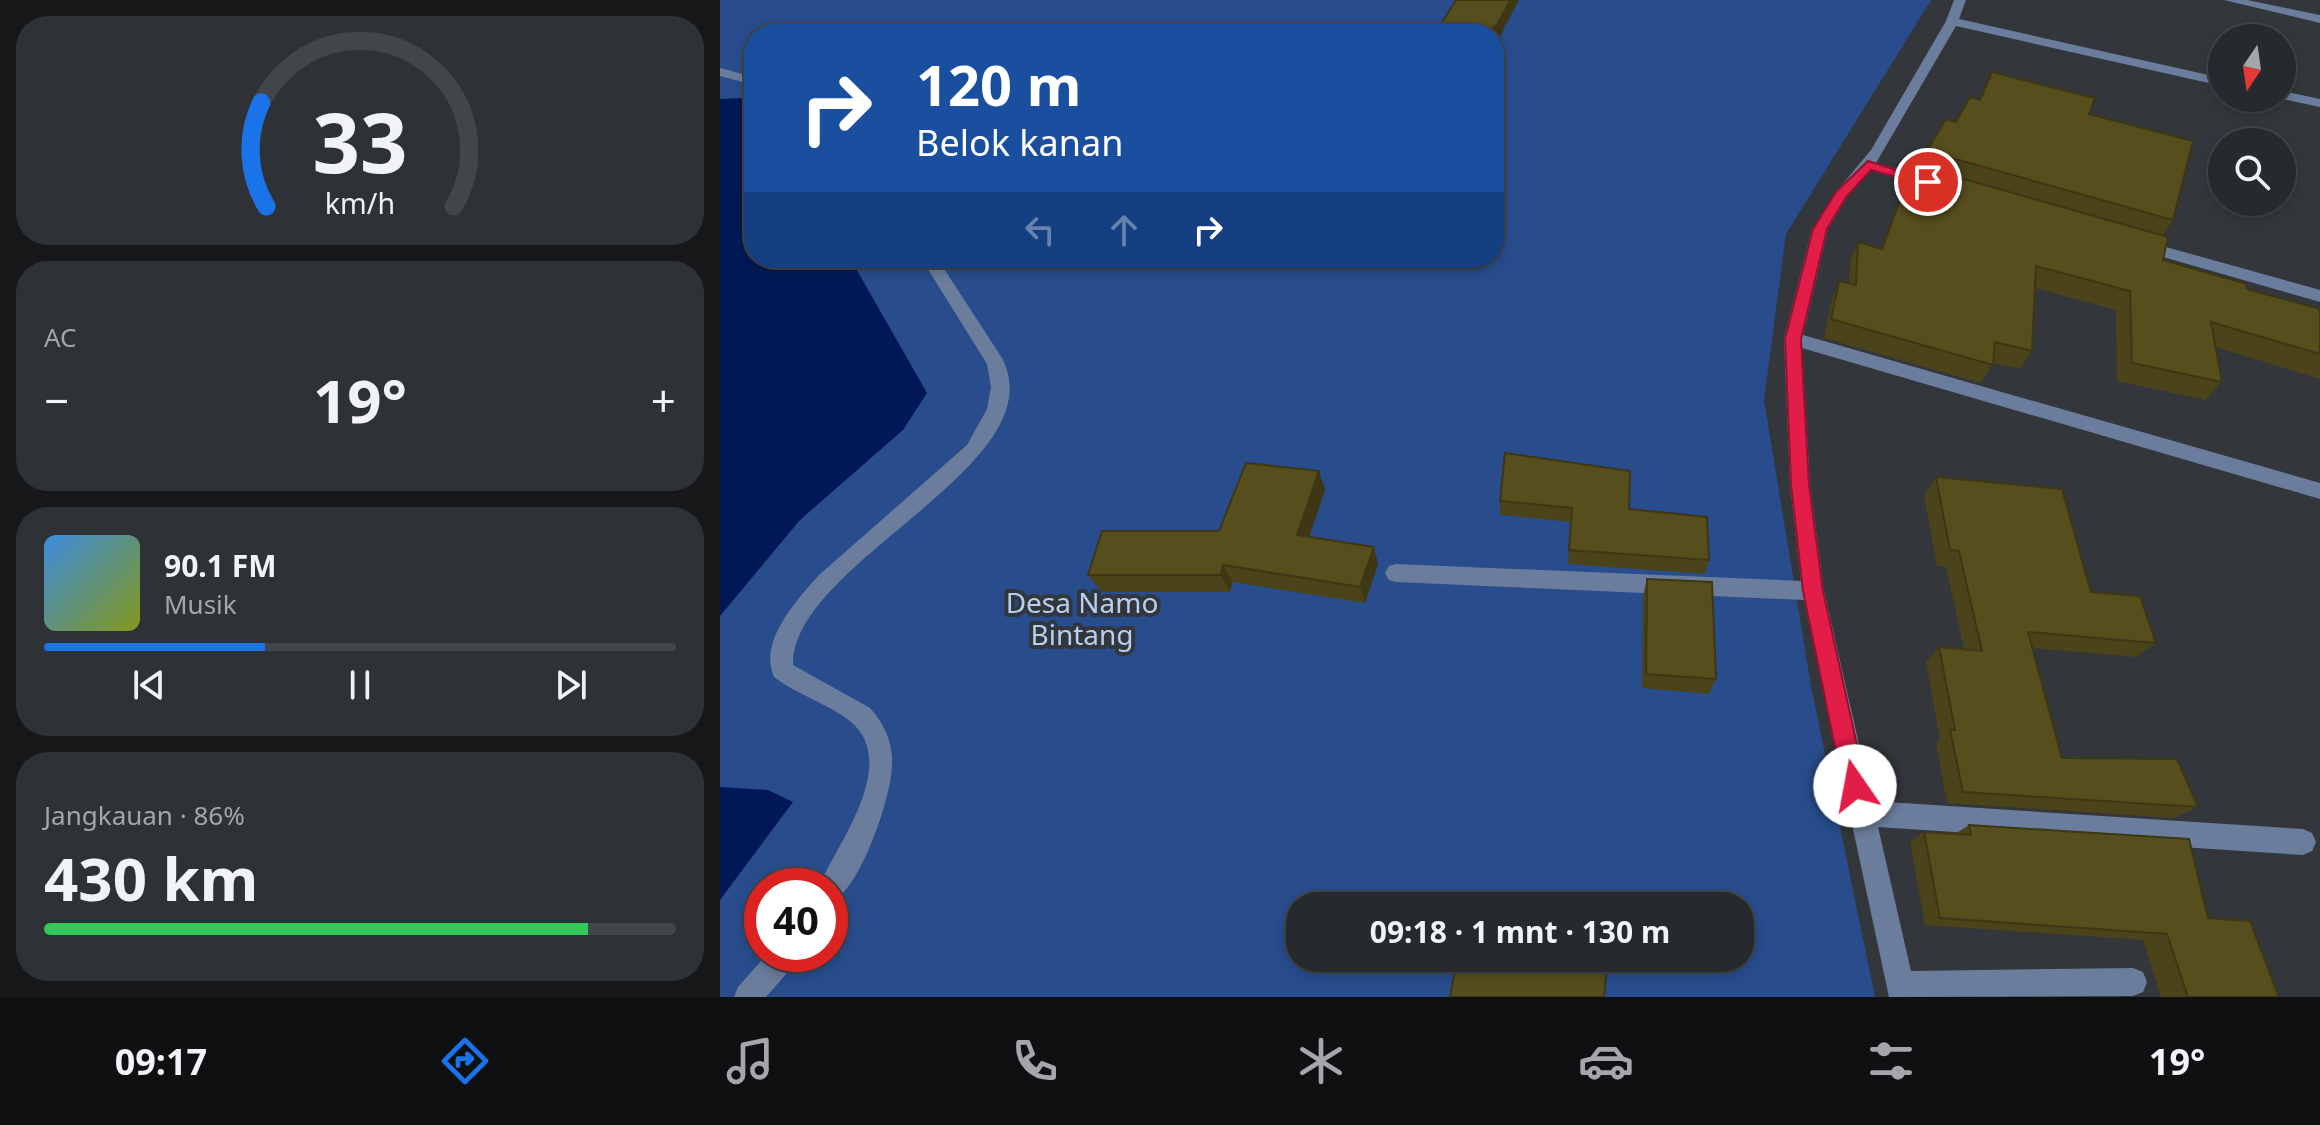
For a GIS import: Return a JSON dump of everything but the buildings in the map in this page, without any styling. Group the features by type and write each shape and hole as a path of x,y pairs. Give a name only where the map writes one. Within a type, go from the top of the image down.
{"street":[{"path":"1960,0 1952,21 1868,165 1841,195 1820,229 1793,339 1800,485 1813,591 1902,991 2133,982"},
{"path":"2230,0 2320,19"},
{"path":"1952,21 2208,79"},
{"path":"720,72 744,78"},
{"path":"2296,98 2320,103"},
{"path":"1868,165 1958,191"},
{"path":"2121,239 2320,296"},
{"path":"845,868 874,799 880,755 871,725 847,707 795,681 782,670 781,654 784,639 808,603 827,582 974,450 992,425 1002,380 996,363 935,268"},
{"path":"1793,339 2320,491"},
{"path":"1396,573 1813,591"},
{"path":"1860,813 2303,842"},
{"path":"748,997 770,972"}],"green space":[{"name":"Desa Namo Bintang","path":"720,0 1931,0 1786,234 1764,400 1811,686 1875,997 720,997"}],"shaded area":[{"path":"744,98 744,268 856,268 927,393 903,430 800,520 720,616 720,99"},
{"path":"720,787 768,790 793,802 720,900"}],"route":[{"path":"1855,786 1813,591 1800,485 1793,339 1820,229 1841,195 1868,165 1928,182"}]}
